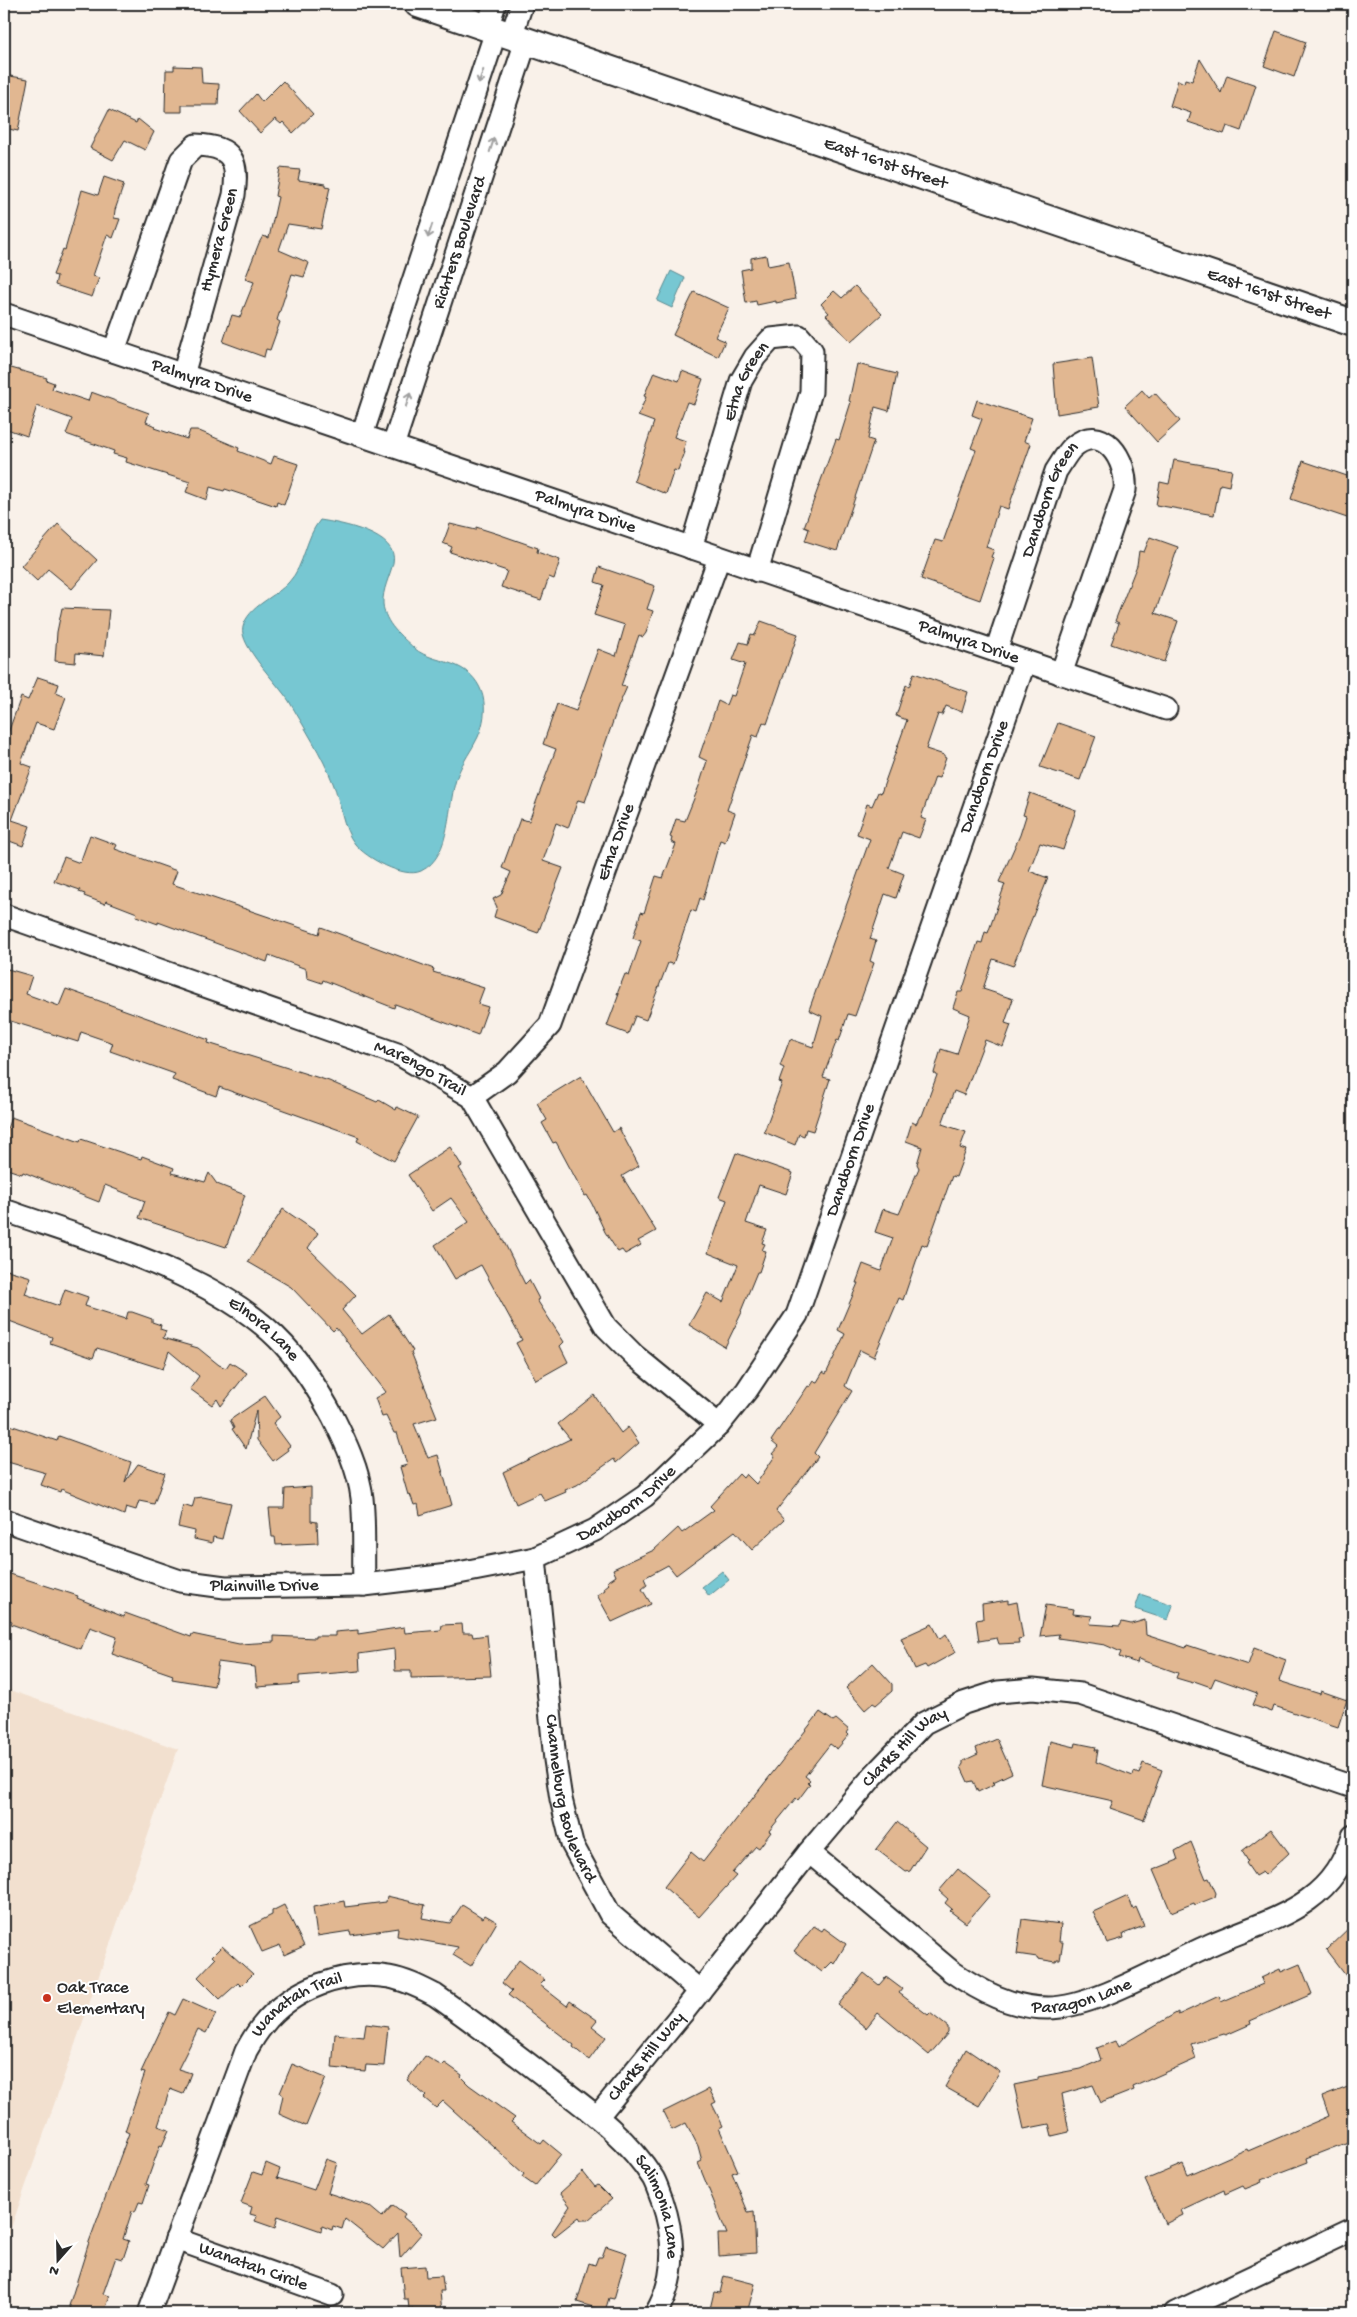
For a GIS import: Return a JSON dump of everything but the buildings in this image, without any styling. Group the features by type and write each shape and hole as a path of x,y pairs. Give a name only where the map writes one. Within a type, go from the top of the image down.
{"street":[{"name":"East 161st Street","path":"418,4 1353,323"},
{"path":"495,4 505,34"},
{"path":"505,34 522,4"},
{"name":"Richters Boulevard","path":"362,435 505,34"},
{"name":"Richters Boulevard","path":"393,446 505,34"},
{"name":"Hymera Green","path":"114,351 181,160 196,145 210,145 228,153 234,159 238,173 234,195 183,375"},
{"name":"Palmyra Drive","path":"4,314 1166,709"},
{"name":"Etna Green","path":"691,548 741,381 755,357 771,339 798,336 812,351 812,392 757,570"},
{"name":"Dandborn Green","path":"996,651 1056,471 1072,447 1090,439 1105,442 1119,454 1126,477 1124,490 1061,674"},
{"name":"Etna Drive","path":"472,1097 507,1072 550,1025 719,558"},
{"name":"Dandborn Drive","path":"535,1558 595,1530 645,1496 719,1425 748,1390 796,1315 1025,661"},
{"name":"Marengo Trail","path":"4,915 400,1055 472,1097 606,1327 635,1356 719,1425"},
{"name":"Elnora Lane","path":"4,1210 144,1260 219,1294 258,1321 284,1344 316,1384 348,1446 362,1497 364,1585"},
{"name":"Plainville Drive","path":"4,1520 180,1581 225,1587 364,1585 448,1575 535,1558"},
{"name":"Channelburg Boulevard","path":"535,1558 555,1760 561,1799 572,1844 610,1914 700,1991"},
{"name":"Clarks Hill Way","path":"597,2117 700,1991 809,1852 874,1775 924,1723 964,1703 998,1692 1033,1689 1080,1694 1353,1787"},
{"name":"Paragon Lane","path":"809,1852 951,1971 971,1985 1005,2001 1047,2008 1064,2007 1097,1998 1212,1944 1286,1913 1309,1899 1336,1874 1345,1859 1353,1836"},
{"name":"Wanatah Trail","path":"149,2313 246,2051 263,2024 287,2002 312,1988 340,1979 366,1976 390,1977 417,1986 436,1995 597,2117"},
{"name":"Salimonia Lane","path":"597,2117 636,2154 655,2180 667,2214 672,2238 673,2260 668,2284 656,2313"},
{"path":"1175,2313 1353,2229"},
{"name":"Wanatah Circle","path":"176,2239 332,2295"}],"shaded area":[{"name":"Oak Trace Elementary","path":"4,1688 178,1749 4,2248"}],"water":[{"path":"671,271 685,278 672,308 657,301"},
{"path":"320,520 354,527 378,537 387,544 393,553 393,563 385,588 383,604 390,624 418,651 429,657 457,666 467,672 480,687 483,696 484,716 482,727 458,774 444,841 439,854 431,864 421,871 414,873 386,866 360,850 355,844 344,823 336,790 318,752 289,701 260,665 243,635 243,627 250,613 289,582 294,575 311,535"},
{"path":"722,1571 729,1580 709,1596 702,1587"},
{"path":"1140,1594 1173,1605 1168,1620 1135,1609"}],"place":[{"name":"Oak Trace Elementary","path":"47,1998"}]}
